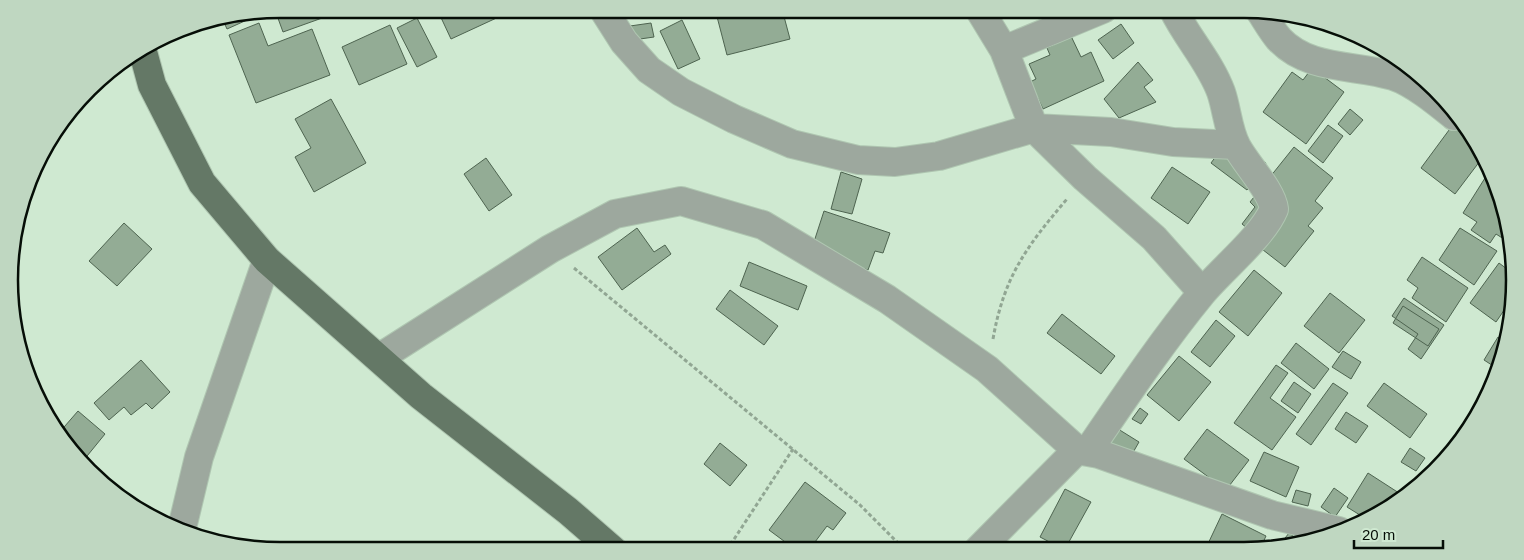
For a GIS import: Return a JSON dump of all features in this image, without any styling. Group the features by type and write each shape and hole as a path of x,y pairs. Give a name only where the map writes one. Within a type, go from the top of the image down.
{"main road":[{"path":"144,56 152,85 202,183 266,260 421,396 568,511 604,542"}],"street":[{"path":"609,18 624,42 648,70 681,92 734,119 792,144 858,160 895,162 939,156 1034,128 1111,132 1173,142 1235,145"},
{"path":"984,18 1004,50 1034,128 1085,178 1154,238 1202,292"},
{"path":"1004,50 1081,18"},
{"path":"986,542 1083,451 1202,292 1256,235 1274,209 1270,198 1235,145 1221,91 1209,67 1185,33 1178,18"},
{"path":"1265,18 1279,39 1299,54 1326,65 1394,76 1437,103"},
{"path":"379,358 550,249 615,214 681,201 763,225 887,299 987,369 1083,451 1272,515 1329,528"},
{"path":"183,524 199,458 266,260"}],"path":[{"path":"987,369 995,326 1009,280 1041,230 1085,178"},
{"path":"550,249 860,505 897,542"},
{"path":"733,542 765,495 793,449"}],"building":[{"path":"278,18 322,18 283,32"},
{"path":"417,18 437,57 417,67 397,28"},
{"path":"441,18 496,18 451,39"},
{"path":"717,18 784,18 790,39 727,55"},
{"path":"247,20 247,20 227,29 225,24"},
{"path":"682,20 700,59 678,69 660,31"},
{"path":"259,23 268,46 312,29 330,75 256,103 229,35"},
{"path":"651,23 654,37 633,40 630,26"},
{"path":"1121,24 1134,43 1113,59 1098,40"},
{"path":"390,25 407,64 359,85 342,47"},
{"path":"1071,36 1081,57 1091,52 1104,81 1043,109 1030,82 1036,79 1029,64 1050,55 1047,48"},
{"path":"1138,62 1153,80 1144,87 1156,102 1119,118 1104,99"},
{"path":"1312,68 1344,92 1306,144 1263,112 1292,72 1303,80"},
{"path":"331,99 366,163 314,192 295,157 311,148 295,119"},
{"path":"1350,109 1363,120 1350,135 1338,124"},
{"path":"1328,125 1343,136 1323,163 1308,151"},
{"path":"1452,126 1461,133 1478,163 1455,194 1421,168"},
{"path":"1230,137 1266,163 1247,190 1211,163"},
{"path":"1294,147 1333,178 1315,201 1323,208 1308,226 1314,231 1285,267 1258,246 1262,240 1242,224 1255,207 1250,202"},
{"path":"486,158 512,195 489,211 464,174"},
{"path":"1172,167 1210,192 1188,224 1151,198"},
{"path":"841,172 862,179 852,214 831,209"},
{"path":"1485,178 1498,212 1503,238 1496,234 1490,243 1471,230 1477,222 1463,213"},
{"path":"824,211 890,233 883,253 875,251 868,270 811,251"},
{"path":"124,223 152,249 117,286 89,261"},
{"path":"637,228 654,252 665,245 671,254 622,290 598,257"},
{"path":"1460,228 1497,251 1474,285 1439,260"},
{"path":"1422,257 1468,288 1446,322 1412,298 1418,288 1407,280"},
{"path":"749,262 807,286 798,310 740,286"},
{"path":"1499,263 1506,268 1505,310 1496,322 1470,303"},
{"path":"1254,270 1282,293 1248,336 1219,312"},
{"path":"730,290 778,326 764,345 716,309"},
{"path":"1330,293 1365,320 1339,353 1304,326"},
{"path":"1404,298 1444,325 1421,359 1408,349 1418,334 1392,316"},
{"path":"1403,306 1439,329 1428,346 1393,323"},
{"path":"1062,314 1115,356 1101,374 1047,333"},
{"path":"1216,320 1235,336 1210,367 1191,352"},
{"path":"1498,337 1500,338 1492,365 1484,360"},
{"path":"1296,343 1329,369 1314,389 1281,363"},
{"path":"1343,351 1361,362 1351,379 1332,367"},
{"path":"1179,356 1211,382 1179,421 1147,395"},
{"path":"141,360 170,392 152,409 146,403 131,415 124,407 109,420 94,403"},
{"path":"1276,365 1288,373 1270,398 1296,417 1272,450 1234,423"},
{"path":"1294,382 1311,394 1298,413 1281,401"},
{"path":"1333,383 1348,393 1311,445 1296,434"},
{"path":"1384,383 1427,414 1410,438 1367,406"},
{"path":"1140,408 1148,414 1141,424 1132,419"},
{"path":"78,411 105,434 86,457 63,428"},
{"path":"1346,412 1368,426 1356,443 1335,429"},
{"path":"1110,424 1139,442 1127,463 1098,444"},
{"path":"1207,429 1249,460 1226,490 1184,459"},
{"path":"720,443 747,465 730,486 704,464"},
{"path":"1410,448 1425,458 1416,471 1401,462"},
{"path":"1264,452 1299,467 1286,497 1250,481"},
{"path":"1368,473 1398,492 1360,515 1347,507"},
{"path":"805,482 846,513 833,530 827,526 815,542 785,542 769,530"},
{"path":"1334,488 1348,498 1335,517 1321,507"},
{"path":"1065,489 1091,502 1069,542 1050,542 1040,537"},
{"path":"1296,490 1311,494 1308,506 1292,502"},
{"path":"1222,514 1266,536 1263,542 1261,542 1209,542"},
{"path":"1289,533 1294,537 1284,539"}]}
